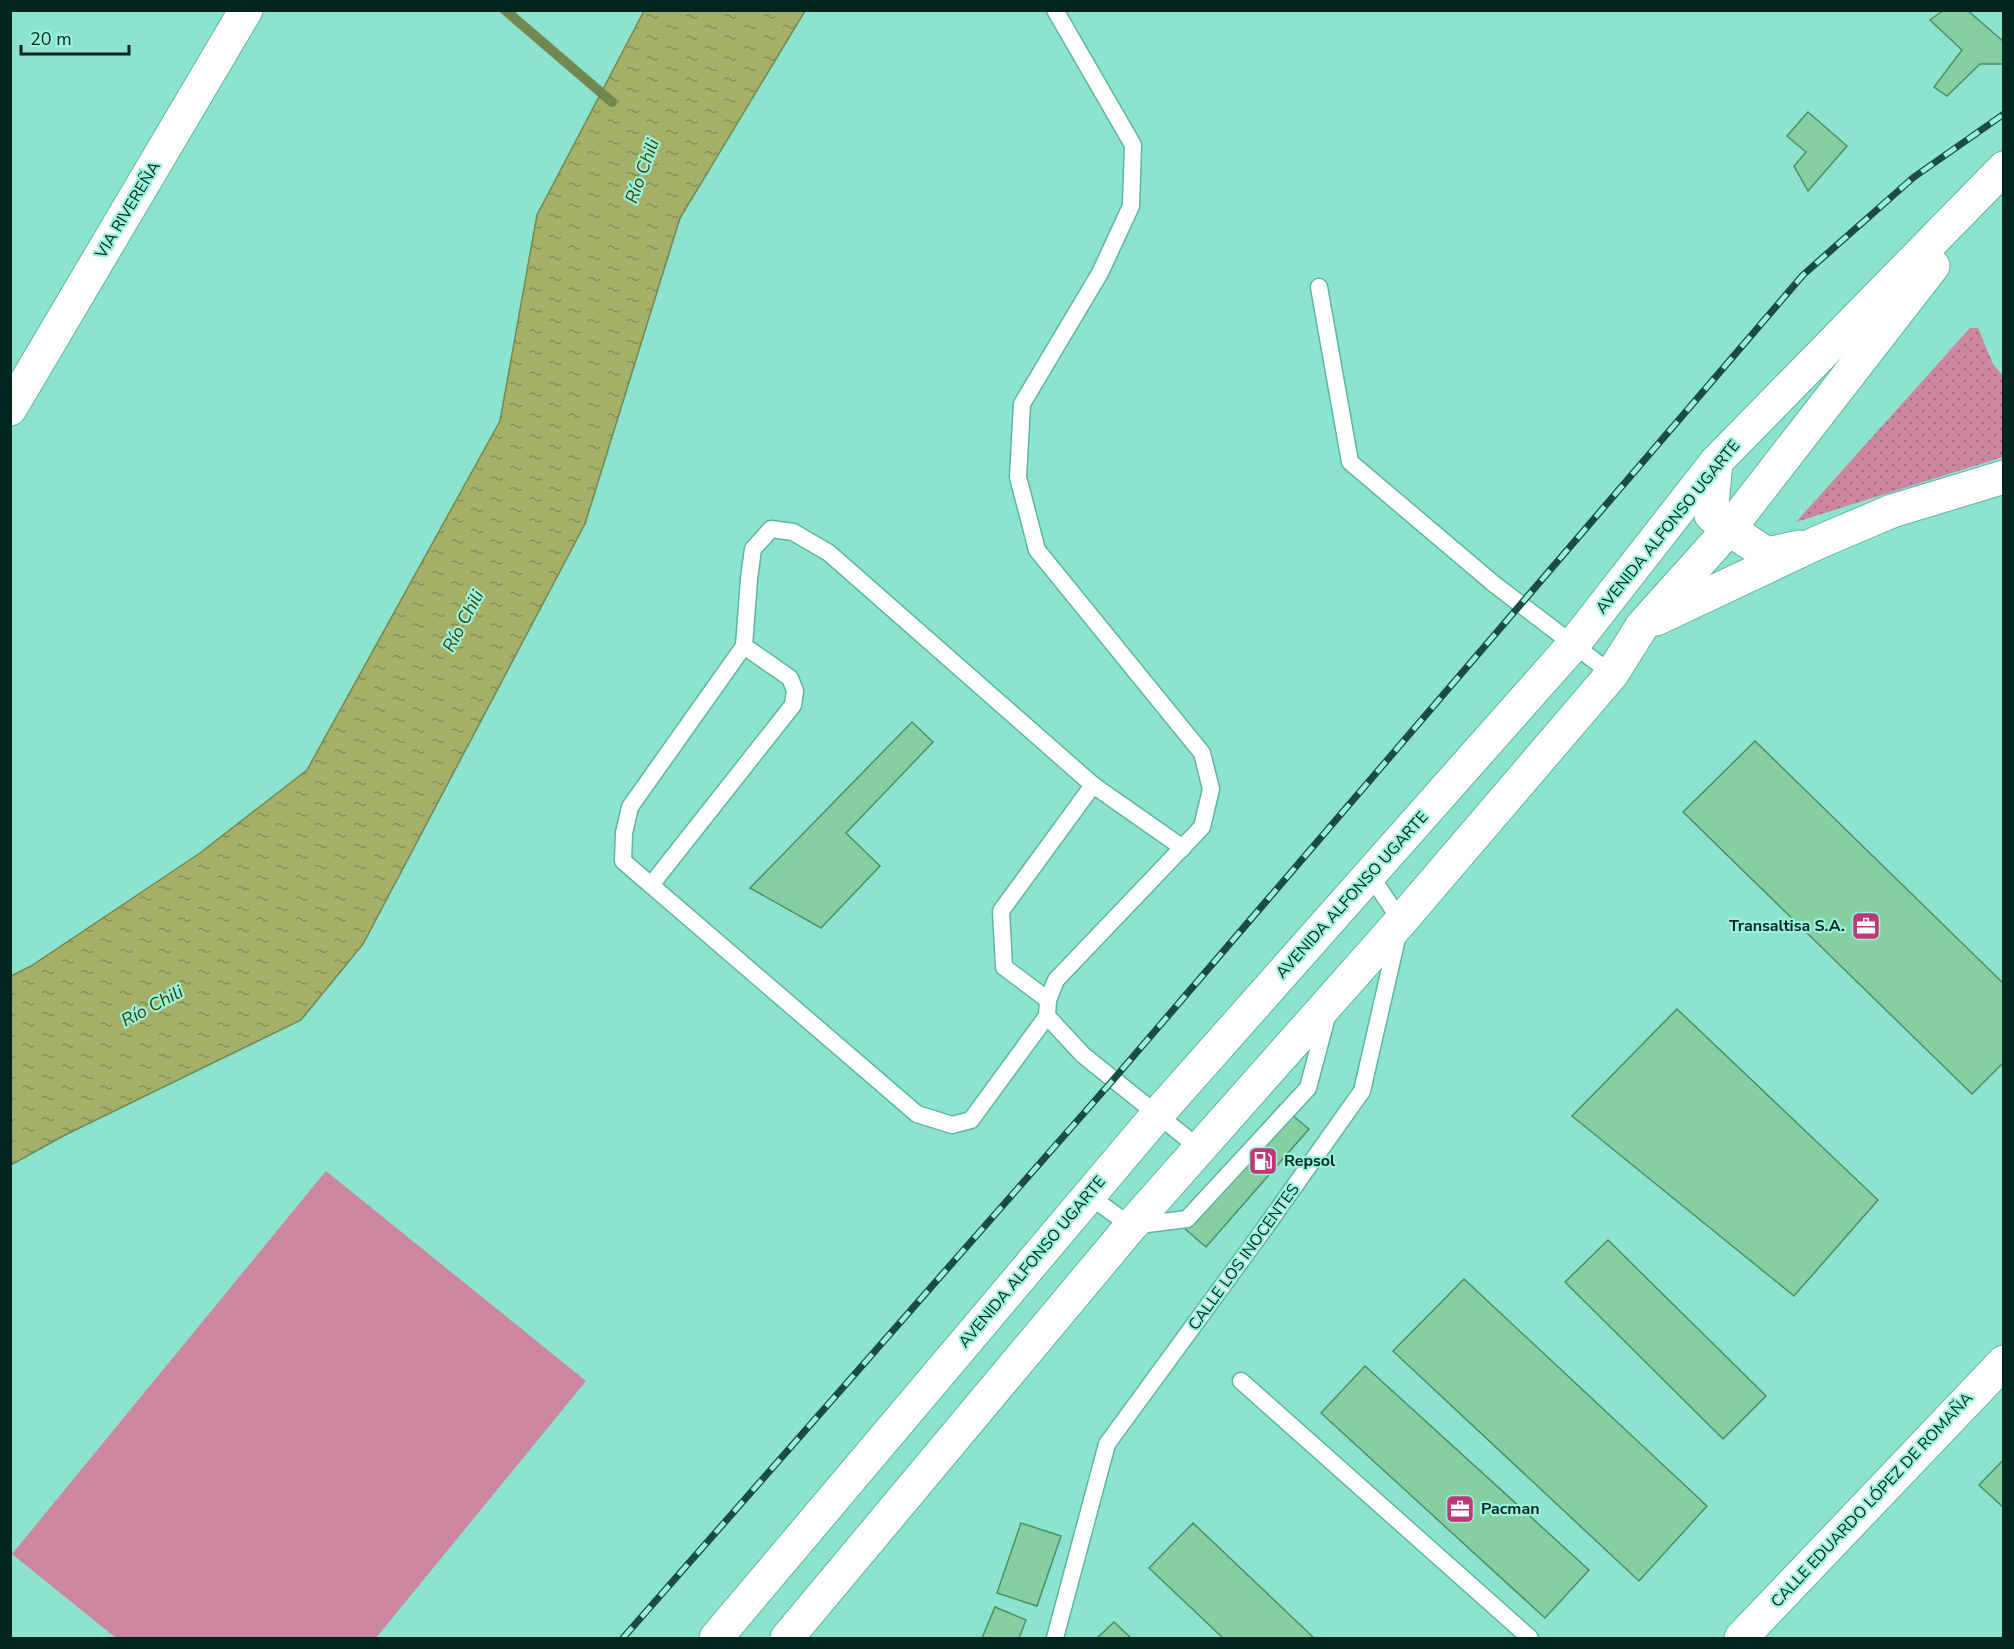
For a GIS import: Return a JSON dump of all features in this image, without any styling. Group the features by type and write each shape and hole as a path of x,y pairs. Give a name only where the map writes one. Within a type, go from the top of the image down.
{"main road":[{"name":"VIA RIVEREÑA","path":"10,410 246,10"},
{"name":"AVENIDA ALFONSO UGARTE","path":"716,1638 1157,1115 1573,645 1716,462 2004,168"},
{"path":"787,1638 1131,1226 1401,921 1612,674 1642,626 1729,530 2004,175"},
{"path":"1716,462 1711,515 1729,530 1767,554 1819,542"},
{"path":"1642,626 1819,542 1892,511 2004,477"},
{"name":"CALLE EDUARDO LÓPEZ DE ROMAÑA","path":"1741,1638 2004,1362"}],"lane":[{"path":"1054,10 1133,145 1131,206 1100,273 1022,404 1018,477 1037,550 1203,753 1211,789 1202,827 1183,848 1056,980 1048,1008 971,1120 952,1125 917,1114 623,861 624,833 630,807 744,646 753,549 771,530 793,532 829,554 1093,785 1183,848"},
{"path":"1319,287 1350,462 1494,584 1612,674"},
{"path":"651,885 793,705 795,691 790,678 744,646"},
{"path":"1093,785 1001,911 1004,967 1048,1008 1083,1055 1199,1148"},
{"path":"1370,875 1401,921"},
{"name":"CALLE LOS INOCENTES","path":"1055,1638 1107,1444 1362,1091 1401,921"},
{"path":"1088,1195 1131,1226 1187,1219 1308,1088 1332,999"},
{"path":"1241,1381 1530,1638"}],"shaded area":[{"path":"1970,328 1978,328 1993,364 2003,376 2003,457 1796,522"},
{"path":"326,1171 586,1381 376,1638 116,1638 12,1554"}],"water":[{"name":"Río Chili","path":"644,11 805,11 680,218 585,524 363,944 301,1020 65,1135 11,1165 11,976 31,966 200,853 307,770 500,421 537,215"}],"building":[{"path":"1944,10 1967,10 2004,42 2003,64 1980,64 1947,96 1934,87 1962,50 1930,20"},
{"path":"1808,112 1847,146 1808,191 1794,166 1806,152 1787,136"},
{"path":"912,722 933,742 846,833 880,866 821,928 750,888"},
{"path":"1755,741 2004,984 2004,1062 1972,1094 1683,812"},
{"path":"1677,1009 1878,1200 1794,1296 1572,1116"},
{"path":"1280,1105 1309,1129 1206,1247 1177,1222"},
{"path":"1608,1240 1766,1396 1723,1439 1565,1282"},
{"path":"1464,1279 1707,1506 1639,1581 1393,1351"},
{"path":"1365,1366 1589,1570 1545,1618 1321,1413"},
{"path":"2004,1459 2004,1508 1979,1485"},
{"path":"1021,1523 1061,1536 1037,1606 997,1593"},
{"path":"1193,1523 1314,1638 1223,1638 1149,1568"},
{"path":"995,1607 1026,1620 1019,1638 982,1638"},
{"path":"1114,1622 1131,1638 1097,1638"}],"waterway":[{"path":"505,10 612,102"}],"railway":[{"path":"623,1638 1113,1080 1803,275 1914,177 2004,114"}],"place":[{"name":"Transaltisa S.A.","path":"1866,926"},
{"name":"Repsol","path":"1263,1161"},
{"name":"Pacman","path":"1460,1509"}]}
